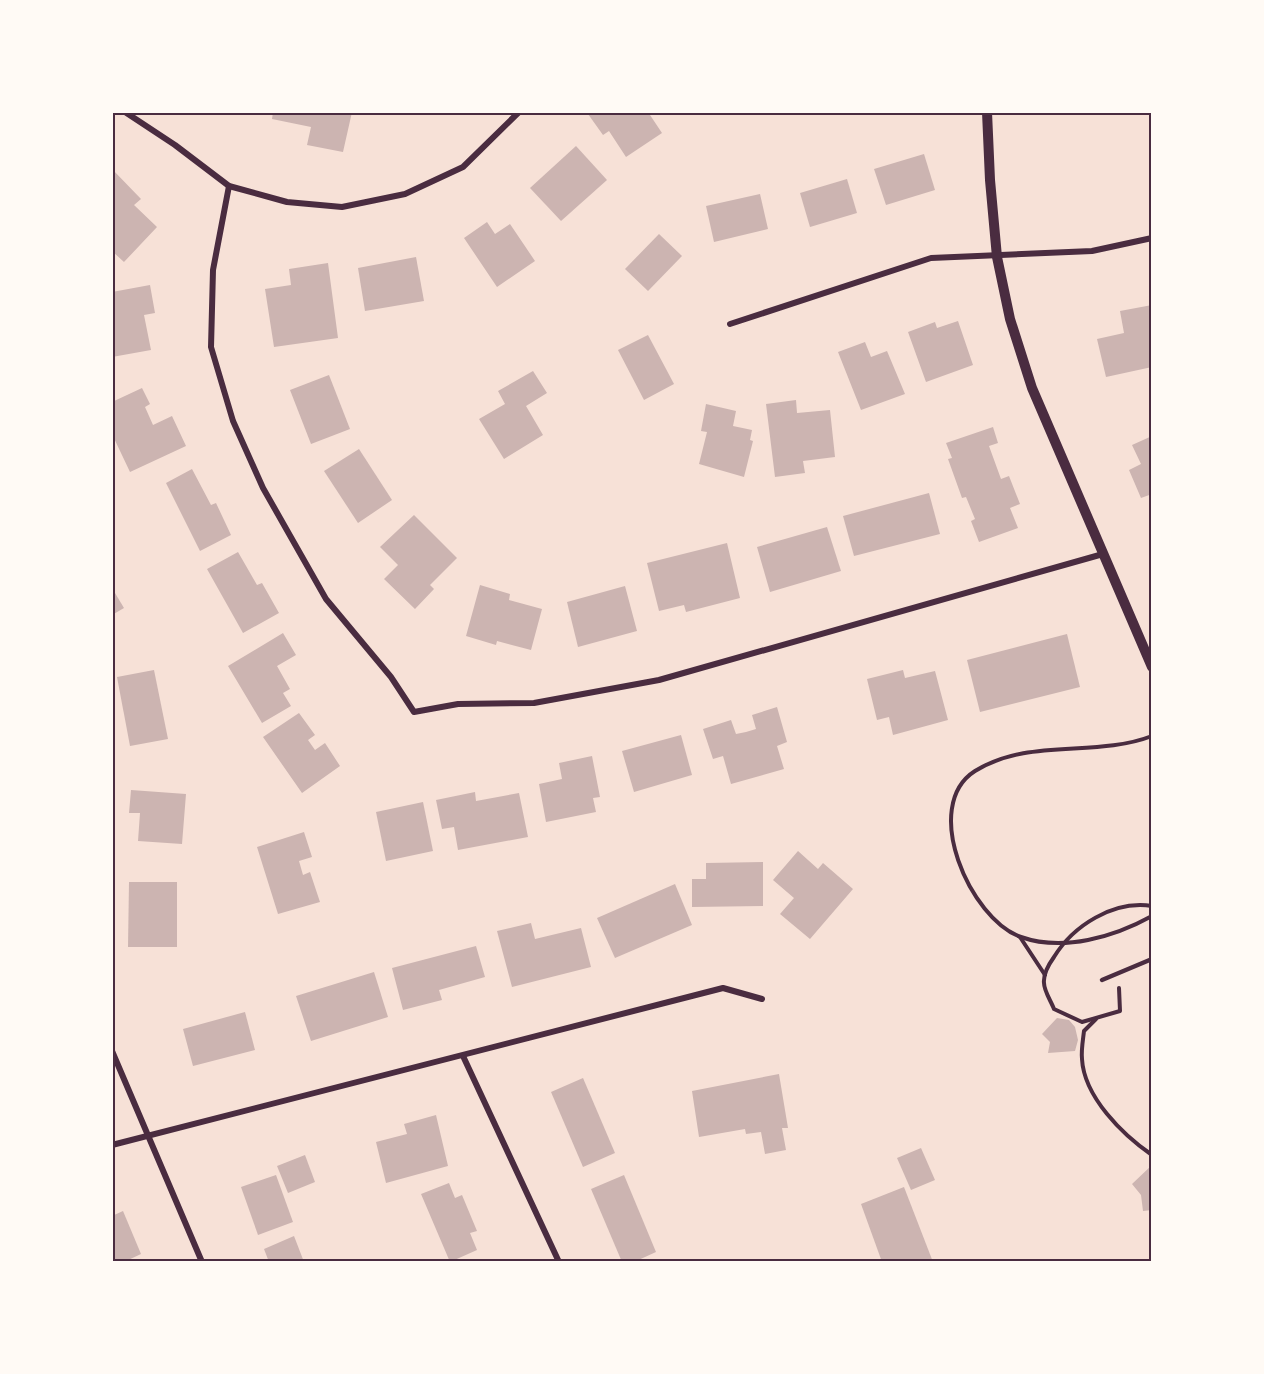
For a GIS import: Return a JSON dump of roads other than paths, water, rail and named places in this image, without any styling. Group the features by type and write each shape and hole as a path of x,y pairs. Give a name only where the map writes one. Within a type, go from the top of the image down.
{"street":[{"path":"125,112 175,145 229,186 286,202 342,207 405,194 463,167 519,112"},
{"path":"987,112 997,256 1010,320 1032,388 1152,667"},
{"path":"229,186 213,270 211,347 233,421 263,488 326,599 391,677 414,712 458,704 534,704 659,680 1103,554"},
{"path":"730,324 930,258 1092,251 1152,238"},
{"path":"112,1144 723,988 762,999"},
{"path":"112,1051 202,1262"},
{"path":"463,1056 559,1262"}],"lane":[{"path":"1102,980 1152,959"}]}
